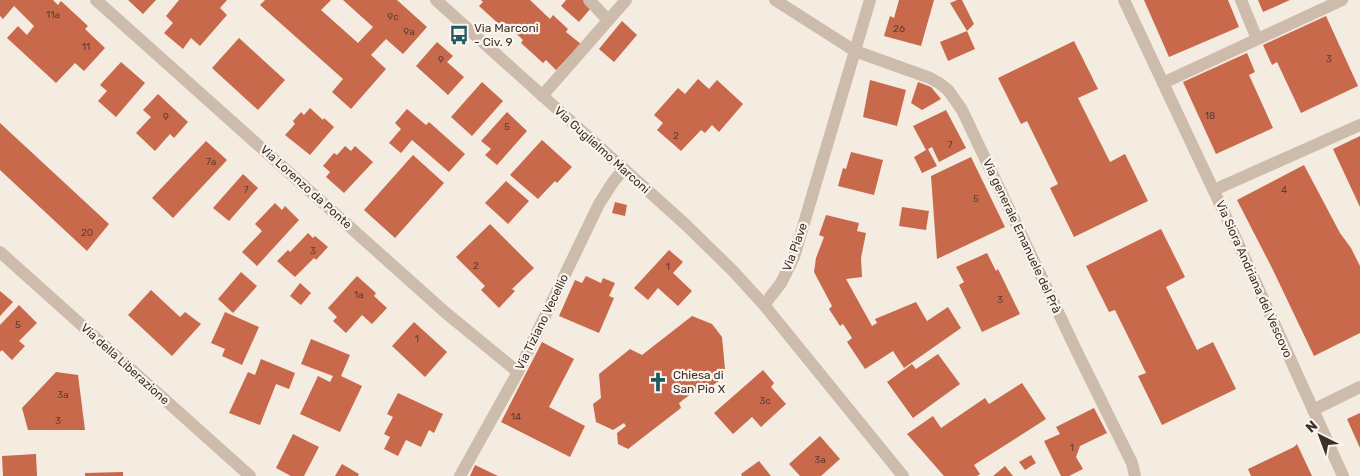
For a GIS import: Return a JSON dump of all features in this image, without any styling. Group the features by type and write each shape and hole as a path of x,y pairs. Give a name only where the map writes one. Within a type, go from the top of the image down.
{"street":[{"name":"Via Lorenzo da Ponte","path":"96,0 446,313 518,372"},
{"name":"Via Guglielmo Marconi","path":"436,0 692,231 764,305"},
{"path":"588,0 608,20"},
{"path":"542,96 626,0"},
{"name":"Via generale Emanuele del Prà","path":"775,0 855,51 930,78 948,90 955,99 962,110 1078,356 1132,463 1135,476"},
{"name":"Via Piave","path":"764,305 781,283 794,257 870,0"},
{"name":"Via Siora Andriana del Vescovo","path":"1124,0 1214,190 1343,476"},
{"path":"1240,0 1257,39"},
{"path":"1163,83 1342,0"},
{"path":"1214,190 1360,125"},
{"name":"Via Tiziano Vecellio","path":"460,476 518,372 599,204 624,169"},
{"name":"Via della Liberazione","path":"0,252 250,476"},
{"path":"764,305 903,476"},
{"path":"1313,410 1360,387"}],"building":[{"path":"0,0 53,0 58,5 61,1 88,26 85,29 105,48 84,71 75,63 56,83 7,38 18,26 27,35 34,26 14,6 3,19 0,16"},
{"path":"128,0 156,0 143,14"},
{"path":"179,0 227,0 220,8 227,15 200,46 191,38 183,49 164,33 173,23 166,16"},
{"path":"265,0 331,0 321,10 358,43 373,27 343,0 397,0 427,27 403,54 386,39 371,55 386,69 351,109 332,92 343,79 260,5"},
{"path":"481,0 530,0 550,19 553,15 568,29 566,32 581,44 556,70 546,60 543,63 521,43 523,40 505,23 501,26 479,6 483,2"},
{"path":"566,0 583,0 591,8 579,22 561,6"},
{"path":"899,0 934,0 921,46 884,36 890,16 894,18"},
{"path":"962,0 974,24 967,31 950,3"},
{"path":"1144,0 1228,0 1239,27 1169,57"},
{"path":"1258,0 1290,0 1263,12"},
{"path":"1326,16 1358,86 1301,113 1277,62 1272,65 1263,45"},
{"path":"622,21 637,35 614,62 599,49"},
{"path":"967,31 975,49 948,61 940,42"},
{"path":"239,38 285,80 258,110 212,68"},
{"path":"1074,41 1098,89 1078,98 1110,162 1125,154 1148,201 1074,237 1050,188 1058,184 1027,121 1021,124 998,78"},
{"path":"437,42 453,56 447,62 464,77 448,95 416,66"},
{"path":"1247,53 1255,72 1249,75 1273,128 1216,154 1183,82"},
{"path":"121,62 145,83 116,117 98,101 107,91 100,85"},
{"path":"698,79 709,89 717,80 743,104 719,132 712,125 705,133 701,130 681,151 657,130 663,123 654,115 678,88 685,94"},
{"path":"870,80 906,90 897,126 863,117"},
{"path":"482,82 503,101 472,136 451,117"},
{"path":"918,82 931,87 941,99 922,110 911,103"},
{"path":"158,94 188,122 174,138 170,134 155,151 136,133 151,117 143,110"},
{"path":"310,108 334,127 310,155 285,135 295,124 293,121 301,112 304,115"},
{"path":"407,109 426,125 429,122 465,154 449,172 412,140 401,153 389,143 401,129 395,123"},
{"path":"946,110 966,148 939,162 932,147 928,149 937,166 922,173 914,157 926,150 913,126"},
{"path":"507,112 527,131 497,165 485,155 491,149 481,141"},
{"path":"0,123 109,224 87,251 0,170"},
{"path":"1360,136 1360,207 1333,149"},
{"path":"542,140 572,167 538,199 510,175"},
{"path":"206,141 227,160 173,218 152,198"},
{"path":"345,146 351,151 355,146 373,162 344,193 326,177 330,172 323,166 334,153 337,155"},
{"path":"851,152 883,160 874,195 838,186 843,168 846,169"},
{"path":"413,155 444,183 395,238 364,210"},
{"path":"971,157 1005,227 937,259 931,176"},
{"path":"1304,165 1360,266 1360,333 1314,356 1237,200"},
{"path":"243,174 258,188 229,221 213,208"},
{"path":"506,181 529,201 508,224 485,203"},
{"path":"615,202 627,205 625,216 612,213"},
{"path":"275,203 282,210 285,206 299,220 257,266 242,252 262,231 255,224"},
{"path":"902,207 929,211 926,230 899,226"},
{"path":"826,215 859,223 857,231 866,233 861,258 862,277 846,279 872,326 877,323 875,319 916,302 927,321 948,307 961,328 904,368 893,351 865,369 847,342 852,338 843,324 840,326 829,309 832,306 814,272 816,258 824,237 819,235"},
{"path":"490,224 534,268 512,289 515,291 499,308 481,290 485,286 456,257"},
{"path":"1161,229 1185,277 1166,287 1197,350 1213,342 1236,389 1162,425 1138,376 1146,373 1115,310 1109,312 1086,266"},
{"path":"308,233 313,238 315,236 328,247 316,260 314,258 295,277 277,261 288,250 290,252"},
{"path":"669,250 683,262 673,273 692,291 678,306 658,288 648,300 634,288"},
{"path":"987,253 996,271 998,269 1020,314 982,332 959,285 964,282 956,267"},
{"path":"241,272 257,286 233,313 218,299"},
{"path":"357,276 376,293 374,296 387,308 372,324 362,315 346,333 333,321 337,317 328,308"},
{"path":"586,276 601,283 603,278 615,283 609,296 614,298 599,333 559,316 575,280 582,283"},
{"path":"300,283 311,293 301,305 290,296"},
{"path":"151,290 180,317 185,312 201,324 172,356 128,315"},
{"path":"0,291 13,302 0,316"},
{"path":"19,305 37,323 19,341 25,346 12,360 2,350 0,352 0,325"},
{"path":"225,312 259,327 242,365 222,356 225,349 211,343"},
{"name":"Chiesa di San Pio X","path":"692,316 712,324 722,337 725,369 717,374 719,381 710,387 704,384 679,403 681,408 628,449 618,444 617,433 626,426 624,423 613,430 596,422 593,404 601,398 599,374 630,349 642,355"},
{"path":"414,322 447,352 425,377 392,346"},
{"path":"311,339 350,355 341,376 362,386 340,432 300,414 318,376 330,382 333,376 301,364"},
{"path":"542,342 574,359 549,407 585,426 570,457 501,422"},
{"path":"938,354 960,384 913,418 887,382 912,364 916,369"},
{"path":"261,359 295,373 289,389 276,384 260,425 229,413 248,372 255,375"},
{"path":"763,370 774,383 771,387 786,404 761,427 752,417 733,434 714,413"},
{"path":"56,372 78,375 85,430 28,430 22,408"},
{"path":"1022,383 1046,419 974,465 980,474 977,476 944,476 907,434 933,416 941,428 985,398 989,404"},
{"path":"398,393 443,414 434,433 429,430 421,447 406,440 398,456 384,449 390,437 384,434 393,417 387,414"},
{"path":"1094,408 1107,433 1080,446 1076,457 1083,469 1069,476 1061,476 1044,441 1060,434 1056,427"},
{"path":"1360,413 1360,448 1347,419"},
{"path":"293,434 319,447 304,476 291,476 276,468"},
{"path":"820,436 840,459 821,476 800,476 789,464"},
{"path":"1297,444 1312,476 1251,476 1248,469"},
{"path":"36,454 37,476 3,476 2,456"},
{"path":"1031,455 1036,463 1025,470 1019,462"},
{"path":"759,461 771,476 742,476 741,474"},
{"path":"342,464 359,474 358,476 335,476"},
{"path":"475,465 498,476 470,476"},
{"path":"1005,466 1013,476 993,476"},
{"path":"123,472 123,476 85,476 85,473"}],"place":[{"name":"Via Marconi - Civ. 9","path":"459,35"},
{"name":"Chiesa di San Pio X","path":"658,382"}]}
